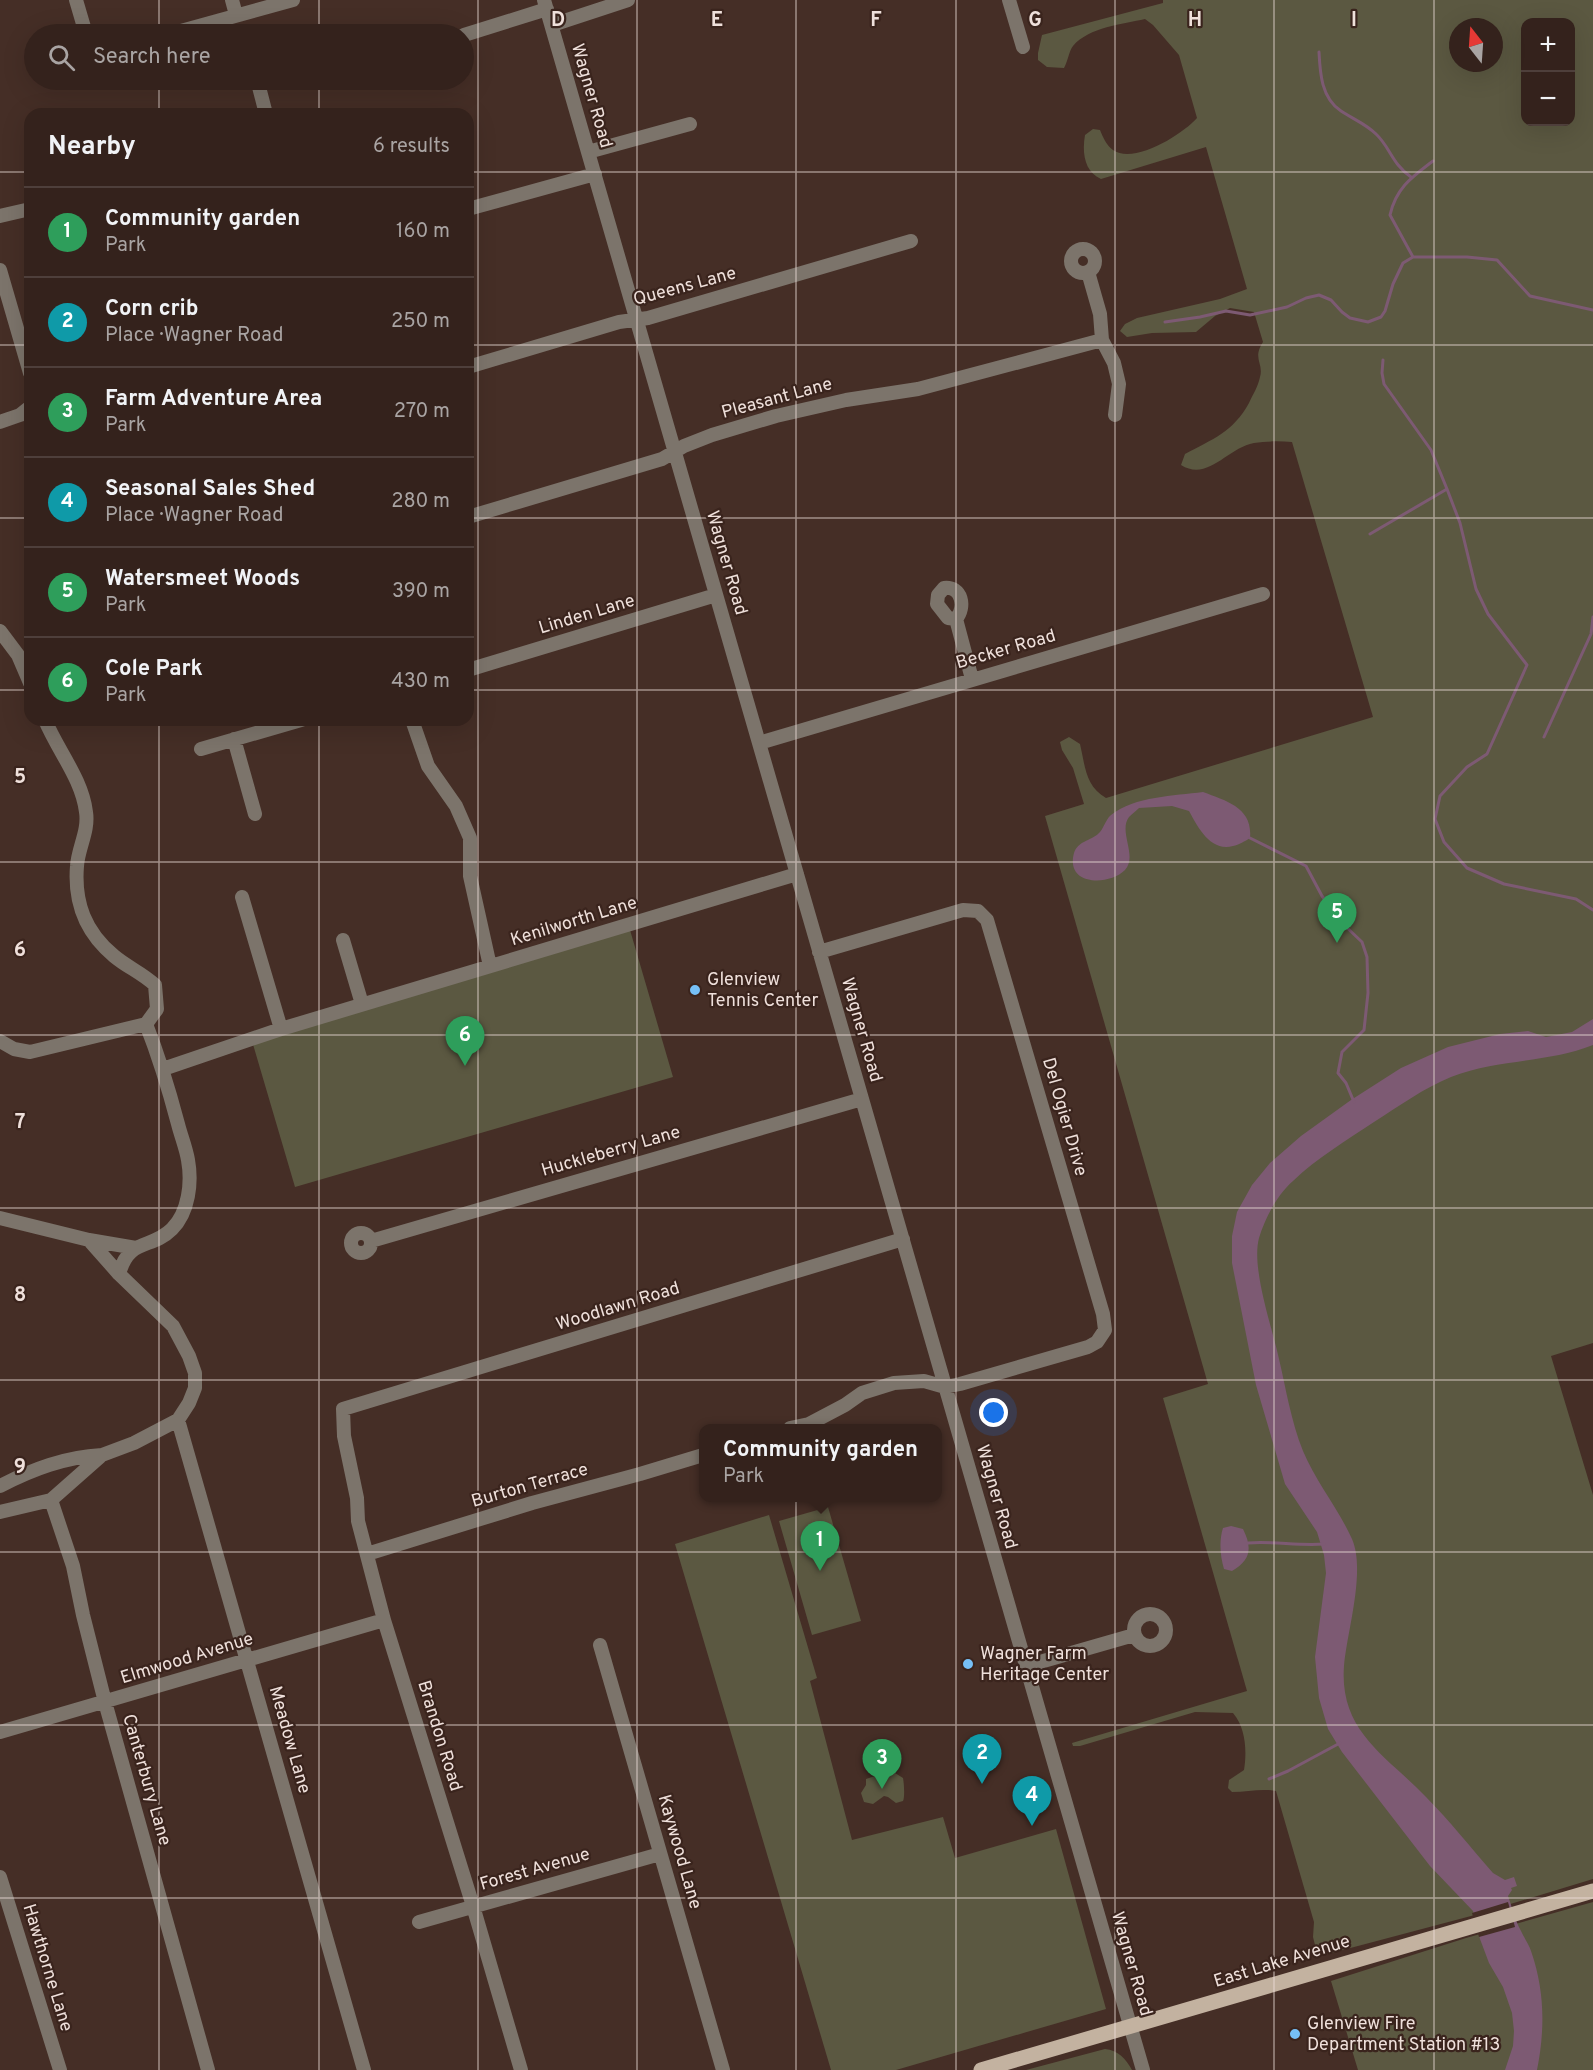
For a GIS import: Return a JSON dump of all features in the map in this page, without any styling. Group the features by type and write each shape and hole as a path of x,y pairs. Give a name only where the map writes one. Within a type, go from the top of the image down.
{"main road":[{"name":"East Lake Avenue","path":"981,2070 1593,1891"}],"street":[{"path":"76,0 83,24"},
{"path":"232,0 236,15"},
{"path":"205,24 293,0"},
{"path":"552,25 628,0"},
{"path":"1009,0 1023,47"},
{"path":"474,31 546,4"},
{"name":"Wagner Road","path":"546,4 1143,2070"},
{"path":"260,90 264,108"},
{"path":"588,152 690,124"},
{"path":"474,207 595,174"},
{"path":"0,216 24,210"},
{"name":"Queens Lane","path":"474,365 619,322 648,318 911,241"},
{"path":"0,270 24,335"},
{"path":"1088,272 1100,314 1102,340 1114,363 1119,384 1115,415"},
{"name":"Pleasant Lane","path":"474,515 662,459 684,446 712,435 785,414 846,400 918,389 1102,340"},
{"path":"0,422 24,412"},
{"name":"Becker Road","path":"759,743 1263,594"},
{"name":"Linden Lane","path":"474,668 716,595"},
{"path":"956,619 972,679"},
{"path":"0,631 18,655 24,669"},
{"path":"0,1041 14,1049 30,1052 146,1024 157,1009 155,985 143,974 115,957 91,933 82,913 76,880 77,860 84,837 87,815 84,797 48,726"},
{"path":"201,749 280,726"},
{"path":"414,726 428,766 456,806 470,838 470,876 490,966"},
{"path":"234,739 255,814"},
{"name":"Kenilworth Lane","path":"163,1069 362,1004 797,874"},
{"path":"242,897 281,1029"},
{"name":"Del Ogier Drive","path":"819,951 963,910 978,911 991,928 1105,1323 1105,1330 1097,1342 1088,1347 945,1387"},
{"path":"343,940 362,1004"},
{"path":"119,1274 126,1255 171,1230 181,1217 187,1200 188,1161 163,1069 146,1024"},
{"name":"Huckleberry Lane","path":"371,1241 862,1099"},
{"path":"0,1218 89,1240 136,1248"},
{"name":"Woodlawn Road","path":"343,1408 903,1239"},
{"path":"0,1486 40,1467 102,1455 134,1443 178,1420 195,1388 195,1373 189,1356 173,1326 119,1274 89,1240"},
{"path":"809,1424 862,1393 894,1383 924,1381 945,1387"},
{"name":"Brandon Road","path":"343,1408 344,1436 357,1498 358,1521 384,1620 473,1906 521,2070"},
{"name":"Meadow Lane","path":"178,1420 364,2070"},
{"path":"0,1512 51,1500 102,1455"},
{"name":"Burton Terrace","path":"367,1554 532,1503 699,1456"},
{"name":"Canterbury Lane","path":"51,1500 74,1566 83,1615 105,1702 208,2070"},
{"name":"Elmwood Avenue","path":"0,1732 384,1620"},
{"path":"1026,1666 1134,1635"},
{"name":"Kaywood Lane","path":"600,1645 723,2070"},
{"name":"Forest Avenue","path":"420,1922 660,1854"},
{"name":"Hawthorne Lane","path":"0,1877 60,2070"}],"shaded area":[{"path":"1163,0 1593,0 1593,1343 1551,1356 1593,1495 1593,1879 1471,1916 1324,1955 1322,1947 1315,1945 1314,1922 1276,1791 1232,1792 1228,1788 1229,1780 1244,1770 1245,1763 1243,1733 1233,1713 1195,1712 1080,1746 1073,1746 1072,1743 1247,1691 1163,1398 1208,1384 1045,816 1084,804 1073,768 1060,742 1069,737 1080,744 1090,781 1106,798 1373,717 1292,442 1254,443 1244,446 1209,467 1200,469 1191,469 1181,465 1185,454 1222,434 1243,413 1249,403 1259,381 1261,368 1258,353 1263,342 1254,312 1230,308 1215,316 1196,332 1152,333 1127,337 1120,331 1125,324 1137,318 1220,299 1247,289 1206,147 1101,179 1091,172 1086,161 1085,135 1093,129 1100,130 1113,150 1122,154 1133,154 1158,146 1181,132 1197,118 1179,55 1145,19 1107,27 1088,34 1073,46 1064,68 1047,67 1038,60 1042,35 1163,3"},
{"path":"1203,792 1237,807 1247,819 1250,838 1242,843 1225,847 1211,842 1206,837 1189,811 1172,806 1139,808 1126,823 1130,858 1125,870 1109,879 1099,880 1090,880 1076,872 1073,864 1076,849 1098,834 1111,815 1143,800"},
{"path":"630,930 673,1077 295,1187 252,1041"},
{"path":"1593,1019 1593,1045 1558,1055 1468,1071 1451,1077 1431,1086 1332,1150 1302,1173 1282,1193 1272,1207 1259,1238 1257,1250 1263,1298 1299,1440 1314,1473 1352,1539 1356,1552 1356,1584 1344,1666 1344,1689 1349,1709 1357,1726 1368,1741 1435,1806 1493,1873 1505,1880 1514,1877 1517,1886 1511,1888 1508,1896 1536,1966 1541,1996 1542,2025 1537,2070 1505,2070 1513,2046 1512,2013 1503,1987 1489,1963 1473,1911 1430,1866 1342,1752 1328,1729 1319,1698 1315,1657 1326,1573 1324,1555 1317,1532 1285,1484 1256,1385 1232,1263 1232,1236 1237,1212 1252,1185 1270,1163 1301,1136 1401,1068 1448,1047 1500,1034 1528,1031 1546,1037 1572,1032"},
{"path":"828,1507 861,1621 812,1635 779,1521"},
{"path":"769,1515 817,1678 810,1681 852,1840 943,1817 955,1858 1056,1829 1106,2009 896,2070 831,2070 675,1544"},
{"path":"1231,1526 1243,1529 1249,1548 1243,1563 1232,1571 1224,1569 1220,1548 1223,1528"},
{"path":"884,1773 895,1773 903,1778 903,1801 896,1803 884,1796 873,1804 864,1802 861,1793 866,1785 866,1779"},
{"path":"1593,1902 1593,2070 1358,2070 1331,1981 1466,1938"},
{"path":"1105,2049 1121,2056 1132,2070 1026,2070"}],"pier":[{"path":"1508,1902 1515,1927 1479,1937 1472,1913"}],"waterway":[{"path":"1319,52 1323,84 1334,106 1376,134 1399,167 1411,177"},
{"path":"1413,257 1390,215 1401,190 1433,161"},
{"path":"1165,322 1226,311 1250,315 1287,307 1319,295 1331,300 1350,318 1368,322 1381,317 1403,263 1413,257 1467,257 1497,260 1530,296 1593,310"},
{"path":"1383,360 1384,384 1431,450 1447,489"},
{"path":"1370,534 1447,489 1460,523 1476,589 1488,614 1527,665 1487,754 1467,767 1440,796 1435,819 1444,842 1467,868 1504,884 1576,899 1593,910"},
{"path":"1544,737 1591,634 1593,617"},
{"path":"1250,838 1306,866 1322,896 1342,923 1362,942 1367,957 1368,993 1364,1030 1342,1052 1338,1073 1346,1083 1354,1102"},
{"path":"1248,1543 1324,1544"},
{"path":"1269,1779 1340,1743"}],"place":[{"name":"Watersmeet Woods","path":"1337,943"},
{"name":"Glenview Tennis Center","path":"695,990"},
{"name":"Cole Park","path":"465,1066"},
{"name":"Community garden","path":"820,1571"},
{"name":"Wagner Farm Heritage Center","path":"968,1664"},
{"name":"Corn crib","path":"982,1784"},
{"name":"Farm Adventure Area","path":"882,1789"},
{"name":"Seasonal Sales Shed","path":"1032,1826"},
{"name":"Glenview Fire Department Station #13","path":"1295,2034"}]}
